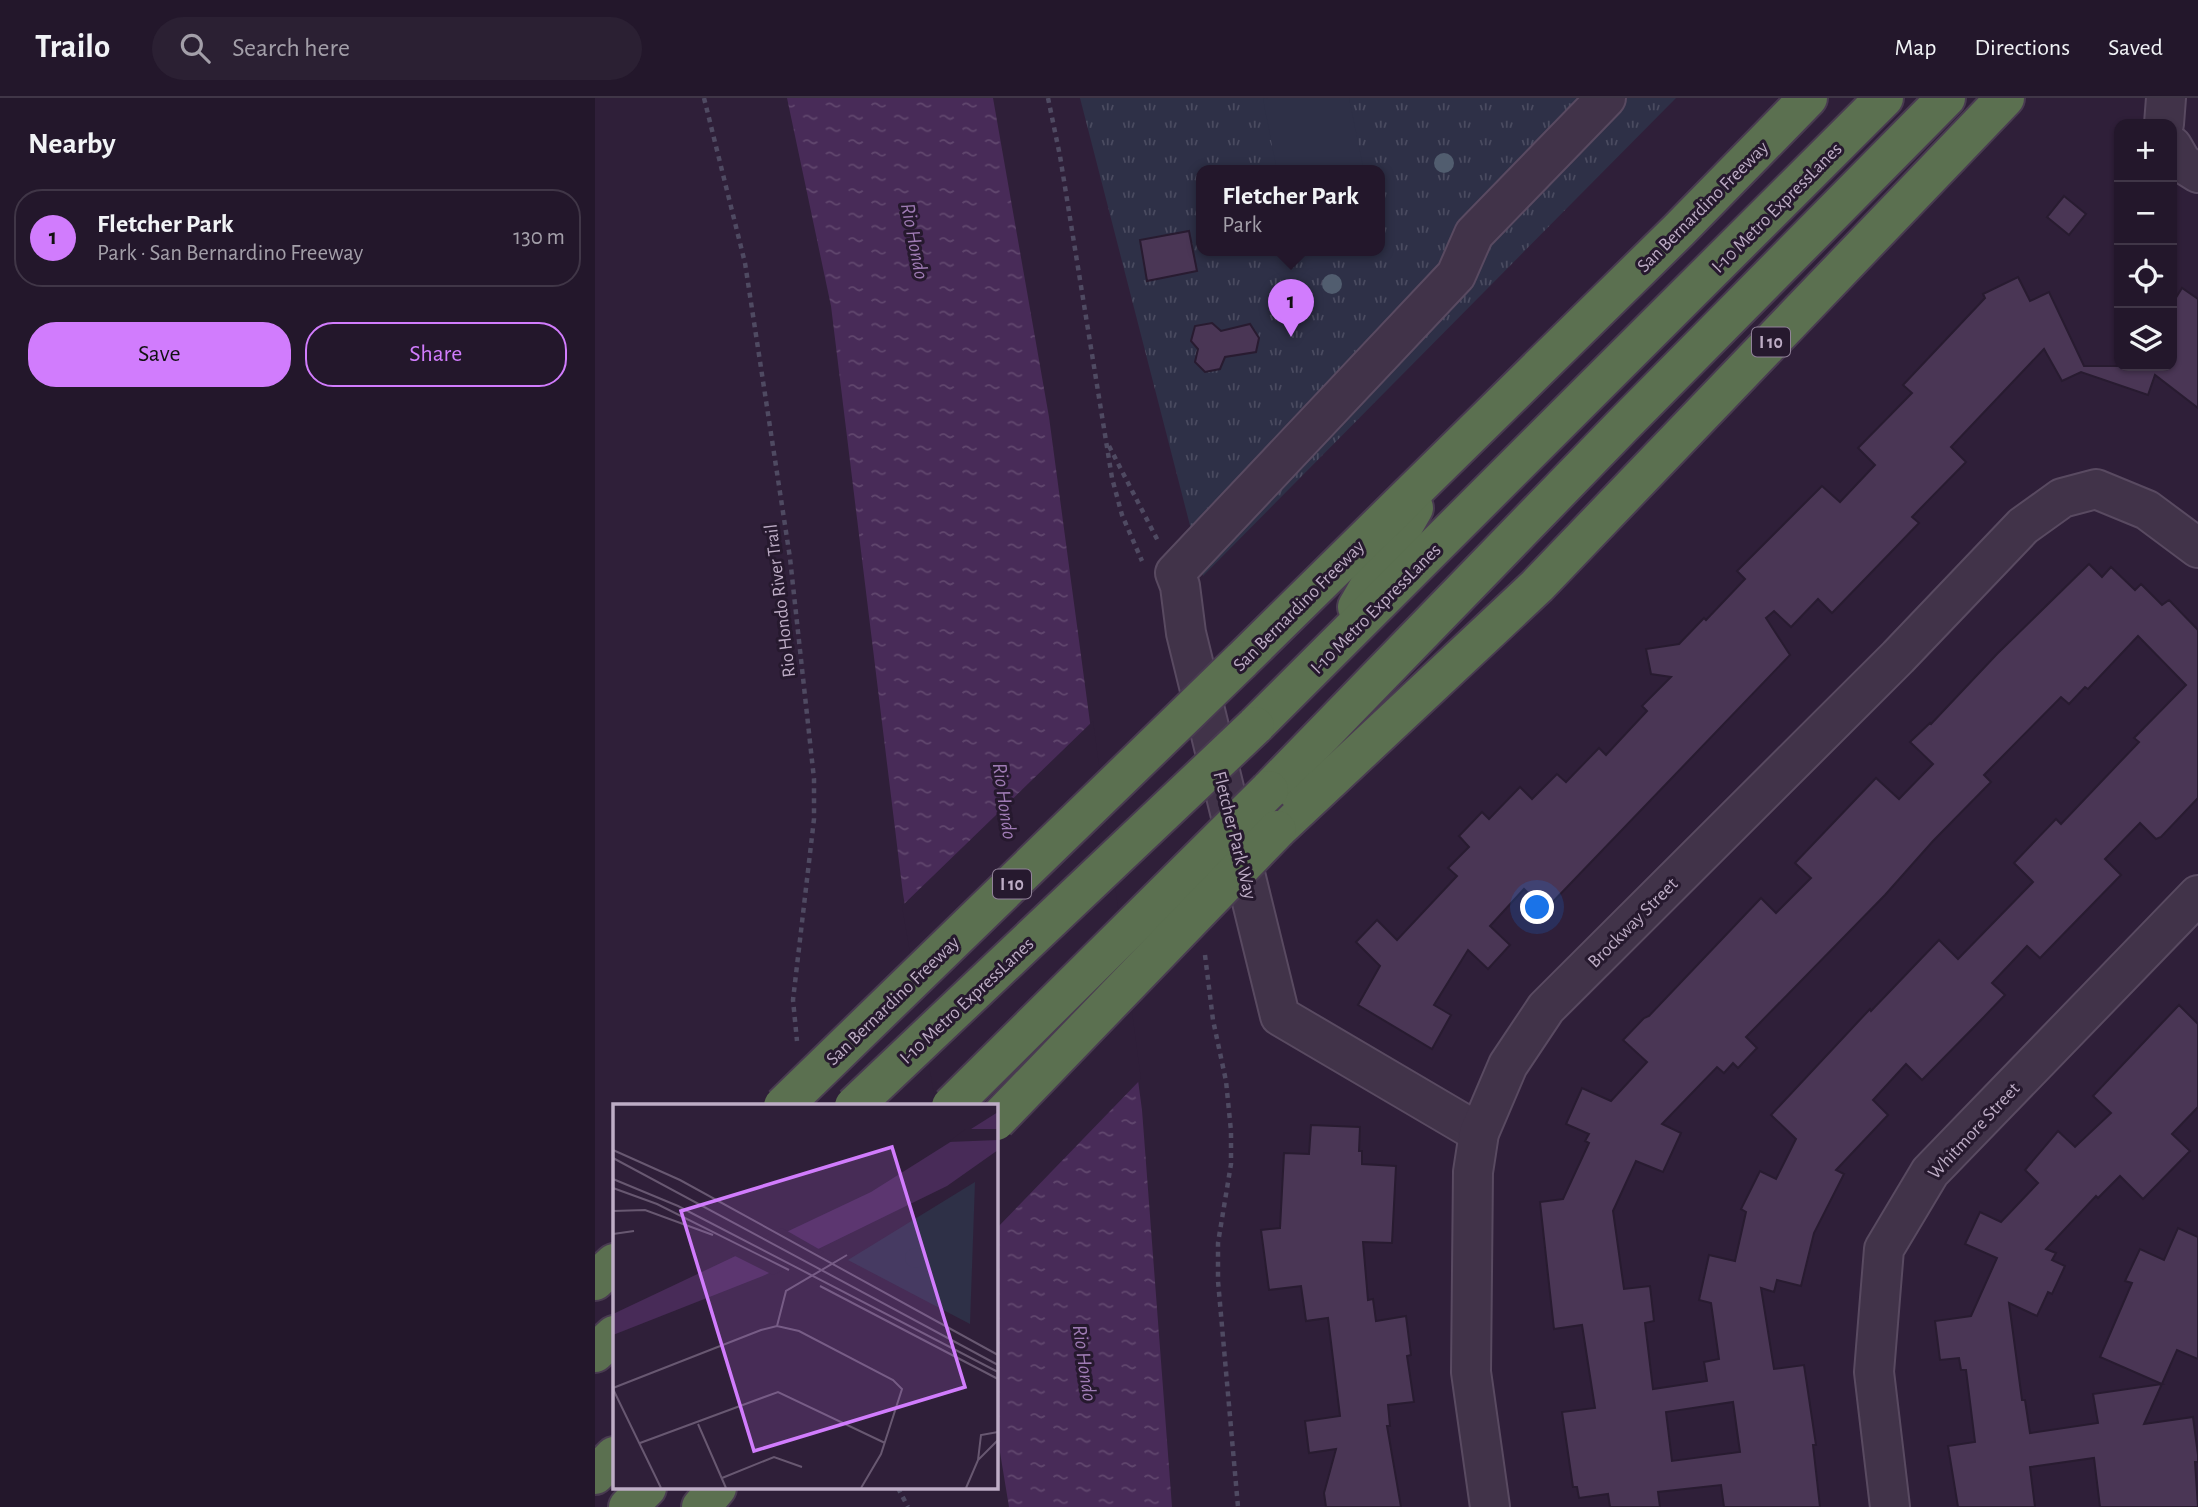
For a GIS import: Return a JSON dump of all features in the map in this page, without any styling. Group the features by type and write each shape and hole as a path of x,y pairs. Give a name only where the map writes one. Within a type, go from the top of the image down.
{"highway":[{"name":"San Bernardino Freeway","path":"785,1104 1241,661 1679,230 1808,98"},
{"name":"I-10 Metro ExpressLanes","path":"856,1104 1330,653 1884,98"},
{"path":"953,1104 1269,790 1623,425 1947,98"},
{"name":"I 10","path":"997,1121 1277,830 1537,586 2005,98"},
{"path":"1330,653 1440,464"},
{"path":"595,1281 613,1265"},
{"path":"595,1353 613,1336"},
{"path":"595,1475 613,1457"},
{"path":"628,1507 645,1490"},
{"path":"701,1507 715,1490"}],"street":[{"path":"1175,573 1456,275 1474,234 1606,98"},
{"path":"2164,119 2166,98"},
{"path":"2177,154 2182,163 2198,173"},
{"name":"Brockway Street","path":"1490,1507 1471,1372 1473,1172 1479,1133 1508,1065 1546,1008 1898,657 2023,526 2062,498 2096,489 2147,510 2198,548"},
{"name":"Fletcher Park Way","path":"1175,573 1180,586 1189,646 1280,1016 1479,1133"},
{"name":"Whitmore Street","path":"1890,1507 1874,1372 1884,1249 1930,1172 2198,895"}],"path":[{"name":"Rio Hondo River Trail","path":"704,98 745,263 790,558 814,779 814,819 793,1000 799,1054"},
{"path":"1106,442 1175,573"},
{"path":"899,1490 908,1507"}],"green space":[{"path":"1080,98 1676,98 1203,576"},
{"path":"1349,98 1363,165 1276,165 1263,99"}],"water":[{"name":"Rio Hondo","path":"787,98 993,98 1049,417 1142,1110 1172,1507 1009,1507 997,1434 997,1104 940,1104 903,894 831,306"}],"pier":[{"path":"1093,721 1141,1079 997,1228 997,1104 936,1104 902,906"}],"building":[{"path":"2064,196 2086,214 2069,235 2047,217"},
{"path":"1189,231 1197,271 1147,281 1140,240"},
{"path":"2018,277 2030,301 2049,292 2084,366 2114,366 2114,371 2177,371 2177,296 2182,288 2198,299 2198,408 2155,375 2148,395 2081,372 2062,381 2044,349 1951,447 1966,462 1912,517 1919,523 1832,613 1818,599 1791,627 1774,611 1766,618 1790,655 1545,910 1524,889 1490,926 1510,945 1488,969 1468,950 1434,1005 1451,1015 1432,1049 1358,1005 1380,966 1356,942 1377,920 1397,940 1457,876 1448,868 1469,847 1459,836 1482,812 1489,819 1520,787 1532,799 1557,774 1566,782 1599,748 1606,755 1647,711 1642,706 1671,677 1651,674 1646,649 1679,644 1704,618 1706,620 1745,579 1737,571 1822,486 1840,502 1875,465 1858,448 1912,393 1903,385 1985,298 1983,294"},
{"path":"1212,323 1221,331 1250,324 1259,338 1256,352 1225,357 1220,369 1205,372 1195,362 1198,349 1191,341 1195,326"},
{"path":"2089,564 2102,577 2111,567 2135,590 2141,584 2162,605 2169,600 2198,630 2198,798 2161,837 2156,839 2140,823 2105,859 2121,875 2040,958 2027,946 1992,983 2005,995 1922,1080 1906,1064 1873,1100 1888,1115 1836,1170 1844,1174 1814,1233 1801,1286 1777,1280 1774,1292 1761,1288 1774,1369 1804,1365 1816,1445 1813,1445 1820,1507 1724,1507 1721,1485 1658,1492 1660,1507 1610,1507 1608,1494 1579,1498 1577,1487 1573,1487 1562,1412 1595,1408 1582,1325 1554,1329 1540,1202 1563,1199 1589,1143 1585,1141 1589,1134 1566,1124 1582,1088 1611,1101 1647,1062 1623,1040 1761,898 1776,913 1811,878 1795,863 1876,778 1899,799 1933,764 1910,742 1931,724 1997,654","holes":["2138,636 2186,685 2134,738 2139,742 2061,824 2056,819 2014,863 2033,882 1958,959 1939,940 1771,1115 1796,1139 1776,1179 1760,1171 1741,1209 1746,1212 1735,1261 1709,1255 1699,1300 1711,1303 1719,1359 1704,1362 1707,1381 1653,1389 1645,1323 1654,1321 1650,1286 1624,1289 1613,1211 1636,1161 1663,1172 1681,1133 1662,1124 1717,1067 1724,1073 1733,1063 1738,1068 1757,1048 1746,1037 1991,782 1984,775 2061,697 2069,704 2085,687 2088,689","1733,1402 1740,1452 1672,1461 1666,1412"]},
{"path":"2179,1005 2198,1024 2198,1107 2172,1134 2190,1151 2143,1199 2120,1176 2098,1198 2096,1196 2046,1249 2056,1253 2052,1260 2065,1266 2052,1294 2048,1292 2037,1316 2009,1303 2022,1400 2025,1400 2030,1433 2098,1423 2093,1394 2162,1384 2144,1424 2193,1417 2198,1455 2198,1462 2195,1462 2198,1507 2100,1507 2094,1458 2030,1467 2035,1507 1958,1507 1948,1446 1975,1442 1966,1370 1961,1370 1959,1358 1940,1360 1935,1321 1971,1316 1997,1258 1965,1244 1980,1212 2001,1222 2038,1183 2025,1170 2058,1131 2075,1147 2111,1113 2093,1096"},
{"path":"1311,1125 1360,1127 1359,1151 1362,1151 1362,1164 1396,1166 1392,1243 1363,1242 1368,1300 1373,1299 1376,1321 1406,1316 1411,1355 1407,1356 1414,1402 1388,1405 1390,1426 1387,1426 1401,1507 1326,1507 1324,1493 1336,1449 1309,1453 1305,1421 1340,1416 1328,1318 1306,1321 1301,1286 1269,1290 1261,1230 1280,1228 1284,1153 1309,1154"},
{"path":"2178,1228 2198,1237 2198,1359 2177,1350 2162,1384 2100,1357 2132,1283 2125,1281 2140,1249 2164,1260"}],"place":[{"name":"Fletcher Park","path":"1291,337"}]}
